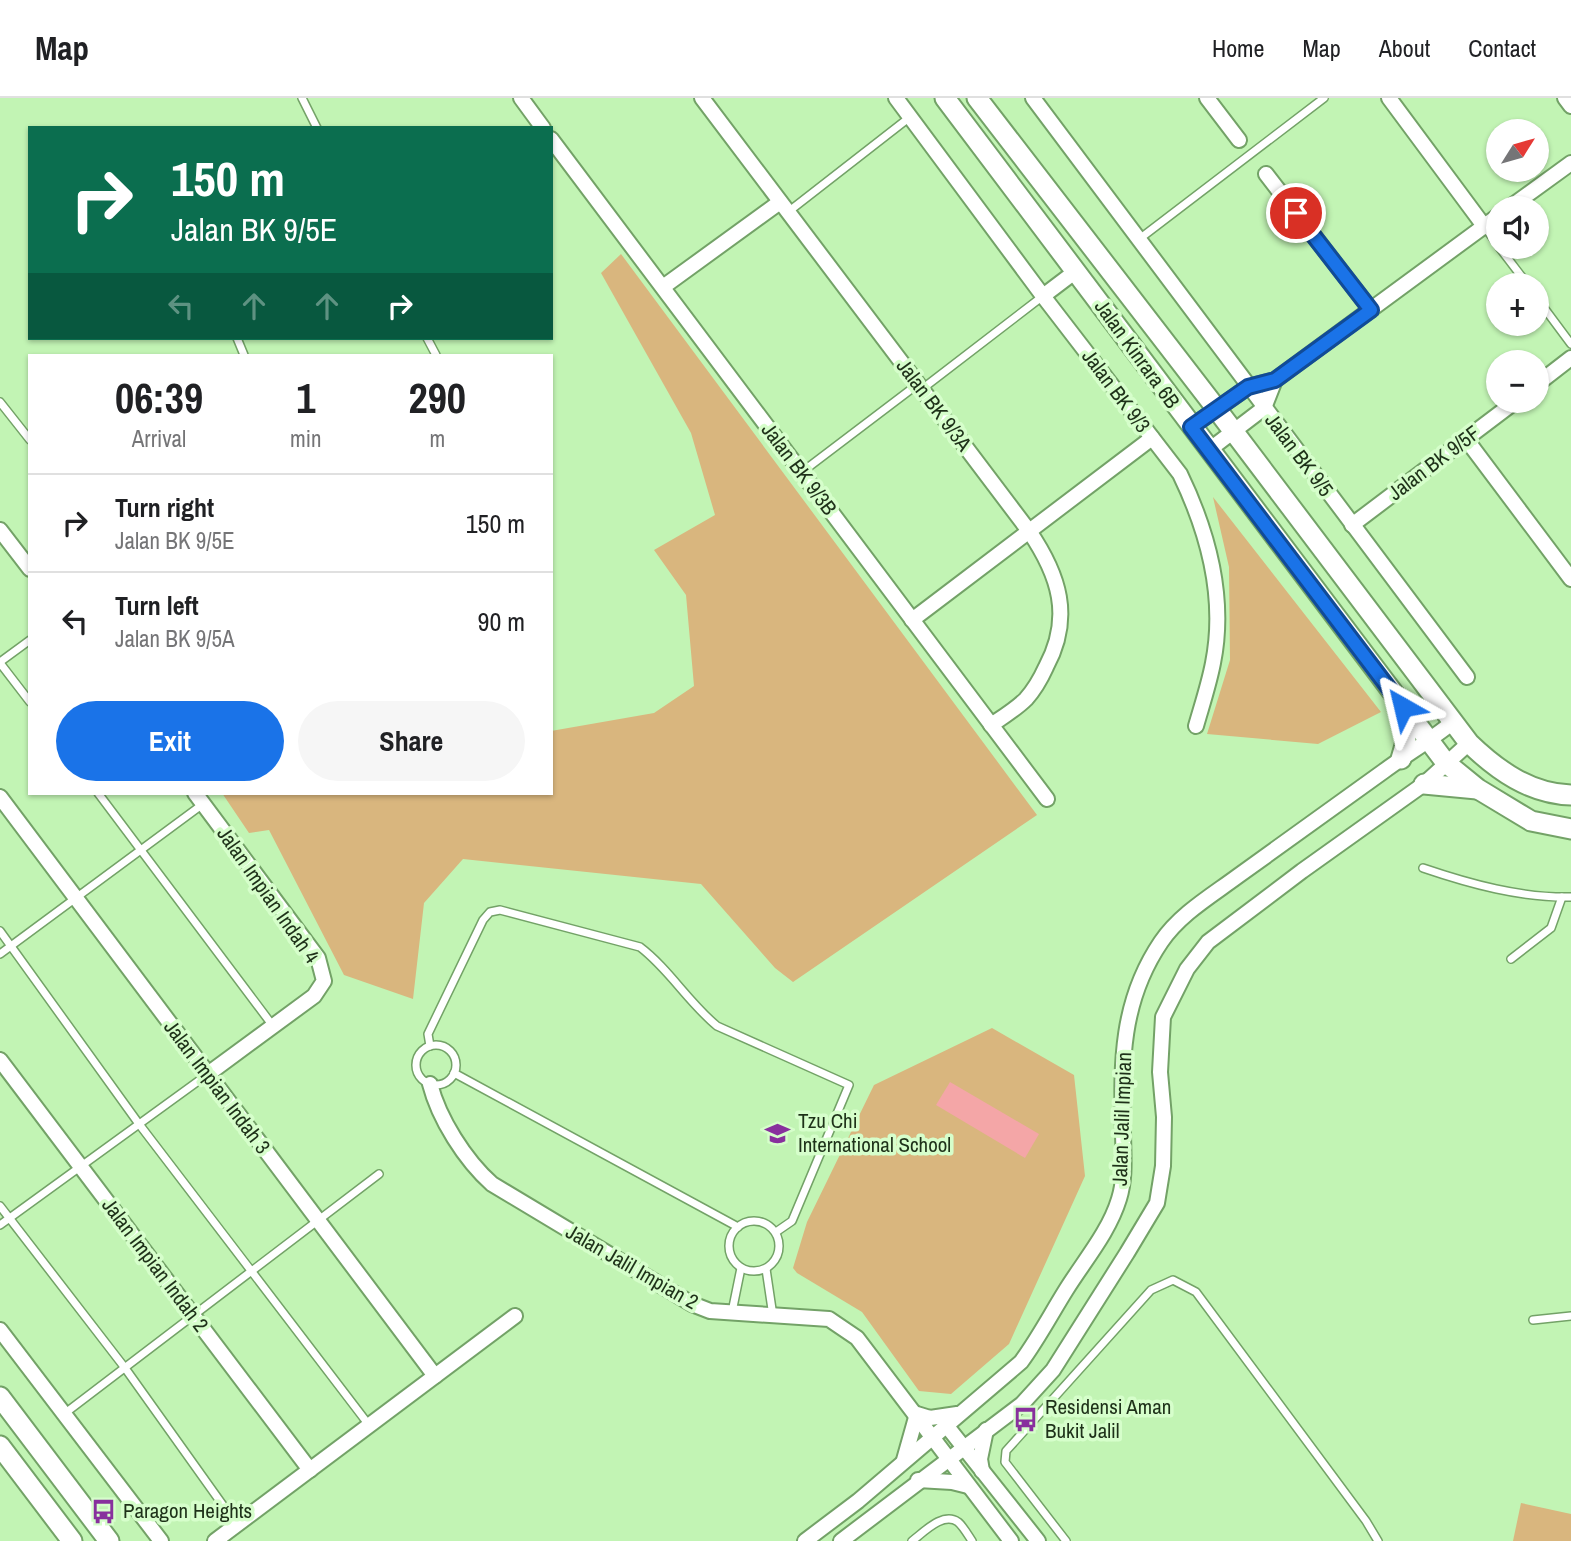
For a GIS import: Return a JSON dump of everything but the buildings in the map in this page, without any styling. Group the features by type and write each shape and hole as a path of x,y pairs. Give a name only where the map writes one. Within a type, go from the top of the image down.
{"street":[{"path":"521,98 542,126"},
{"name":"Jalan BK 9/3A","path":"702,98 1042,551 1059,594 1062,620 1057,645 1027,698 992,725"},
{"name":"Jalan BK 9/3","path":"896,98 1180,474 1196,507 1214,570 1217,616 1213,662 1196,726"},
{"name":"Jalan Kinrara 6B","path":"945,98 1446,763 1478,789 1531,821 1571,829"},
{"name":"Jalan Kinrara 6B","path":"977,98 1217,409 1469,743 1505,774 1544,790 1571,795"},
{"path":"985,98 993,118"},
{"name":"Jalan BK 9/5","path":"1033,98 1467,677"},
{"path":"1207,98 1239,140"},
{"path":"1191,427 1248,387 1275,380 1484,226 1389,98"},
{"path":"1565,98 1571,106"},
{"name":"Jalan BK 9/3B","path":"553,142 1047,799"},
{"path":"1526,196 1571,163"},
{"path":"1266,174 1371,310"},
{"path":"663,288 784,207"},
{"path":"1043,296 1076,271"},
{"path":"1549,375 1571,358"},
{"path":"1209,450 1264,408 1275,380"},
{"name":"Jalan BK 9/5F","path":"1352,524 1500,413"},
{"path":"912,620 1152,438"},
{"path":"1466,439 1571,579"},
{"path":"0,530 28,566"},
{"path":"1401,759 1406,742 1403,707"},
{"name":"Jalan Jalil Impian","path":"805,1541 858,1501 1021,1362 1110,1223 1120,1197 1123,1171 1121,1063 1126,1024 1142,978 1161,942 1184,916 1401,759 1429,742 1453,722"},
{"name":"Jalan Jalil Impian","path":"841,1541 918,1480 1022,1404 1053,1370 1157,1203 1164,1166 1160,1072 1163,1017 1187,969 1208,942 1424,784 1469,743"},
{"path":"1424,784 1478,789"},
{"name":"Jalan Impian Indah 3","path":"0,797 435,1376"},
{"name":"Jalan Impian Indah 4","path":"199,798 318,958 324,981 314,996 208,1074"},
{"name":"Jalan Impian Indah 2","path":"0,1060 310,1470"},
{"name":"Jalan Jalil Impian 2","path":"430,1084 437,1109 479,1173 492,1184 692,1304 710,1311 829,1320 857,1338 1011,1541"},
{"path":"215,1541 515,1316"},
{"path":"0,1330 161,1541"},
{"path":"0,1397 109,1541"},
{"path":"903,1462 917,1414 930,1418 959,1413"},
{"path":"946,1425 1038,1541"},
{"path":"982,1471 980,1459 986,1430"},
{"path":"0,1446 72,1541"},
{"path":"918,1480 968,1486"}],"lane":[{"path":"302,98 316,126"},
{"path":"1138,240 1324,98"},
{"path":"784,207 911,117"},
{"path":"802,472 1043,296"},
{"path":"1549,314 1571,344"},
{"path":"0,402 28,437"},
{"path":"28,642 0,663 28,699"},
{"path":"100,795 274,1026"},
{"path":"0,954 141,850 199,798"},
{"path":"1423,868 1456,880 1494,888 1571,897"},
{"path":"1511,959 1551,928 1562,897"},
{"path":"430,1046 428,1034 483,920 490,912 500,910 640,947 654,958 700,1012 717,1026 849,1085 792,1221 776,1232"},
{"path":"0,931 139,1124 369,1425"},
{"path":"430,1046 443,1046 453,1055 456,1067 454,1073 441,1084 430,1084 420,1076 416,1064 420,1053 430,1046"},
{"path":"454,1073 738,1227"},
{"path":"0,1224 208,1074"},
{"path":"64,1414 379,1174"},
{"path":"0,1206 125,1368 237,1525"},
{"path":"754,1220 776,1232 780,1248 778,1257 766,1269 758,1272 741,1268 735,1263 729,1248 730,1240 738,1227 754,1220"},
{"path":"732,1313 741,1268"},
{"path":"766,1269 773,1316"},
{"path":"1066,1541 1005,1462 1006,1451 1151,1290 1173,1280 1196,1292 1358,1510 1378,1541"},
{"path":"1533,1320 1571,1316"},
{"path":"912,1541 940,1520 948,1518 957,1521 972,1541"}],"shaded area":[{"path":"621,254 1037,815 793,982 775,968 701,884 463,859 424,903 413,999 344,975 269,830 249,833 223,795 553,795 553,731 654,713 694,686 686,595 654,550 715,515 691,433 601,273"},
{"path":"1213,497 1381,712 1318,744 1207,734 1230,660 1229,567"},
{"path":"992,1028 1074,1075 1085,1176 1009,1344 951,1394 919,1391 862,1312 793,1268 807,1222 874,1085"},
{"path":"950,1082 1039,1134 1025,1158 936,1105"},
{"path":"1521,1503 1571,1514 1571,1541 1513,1541"}],"place":[{"name":"Tzu Chi International School","path":"778,1133"},
{"name":"Residensi Aman Bukit Jalil","path":"1025,1419"},
{"name":"Paragon Heights","path":"103,1511"}],"route":[{"path":"1296,213 1371,310 1275,380 1248,387 1191,427 1403,707"}]}
